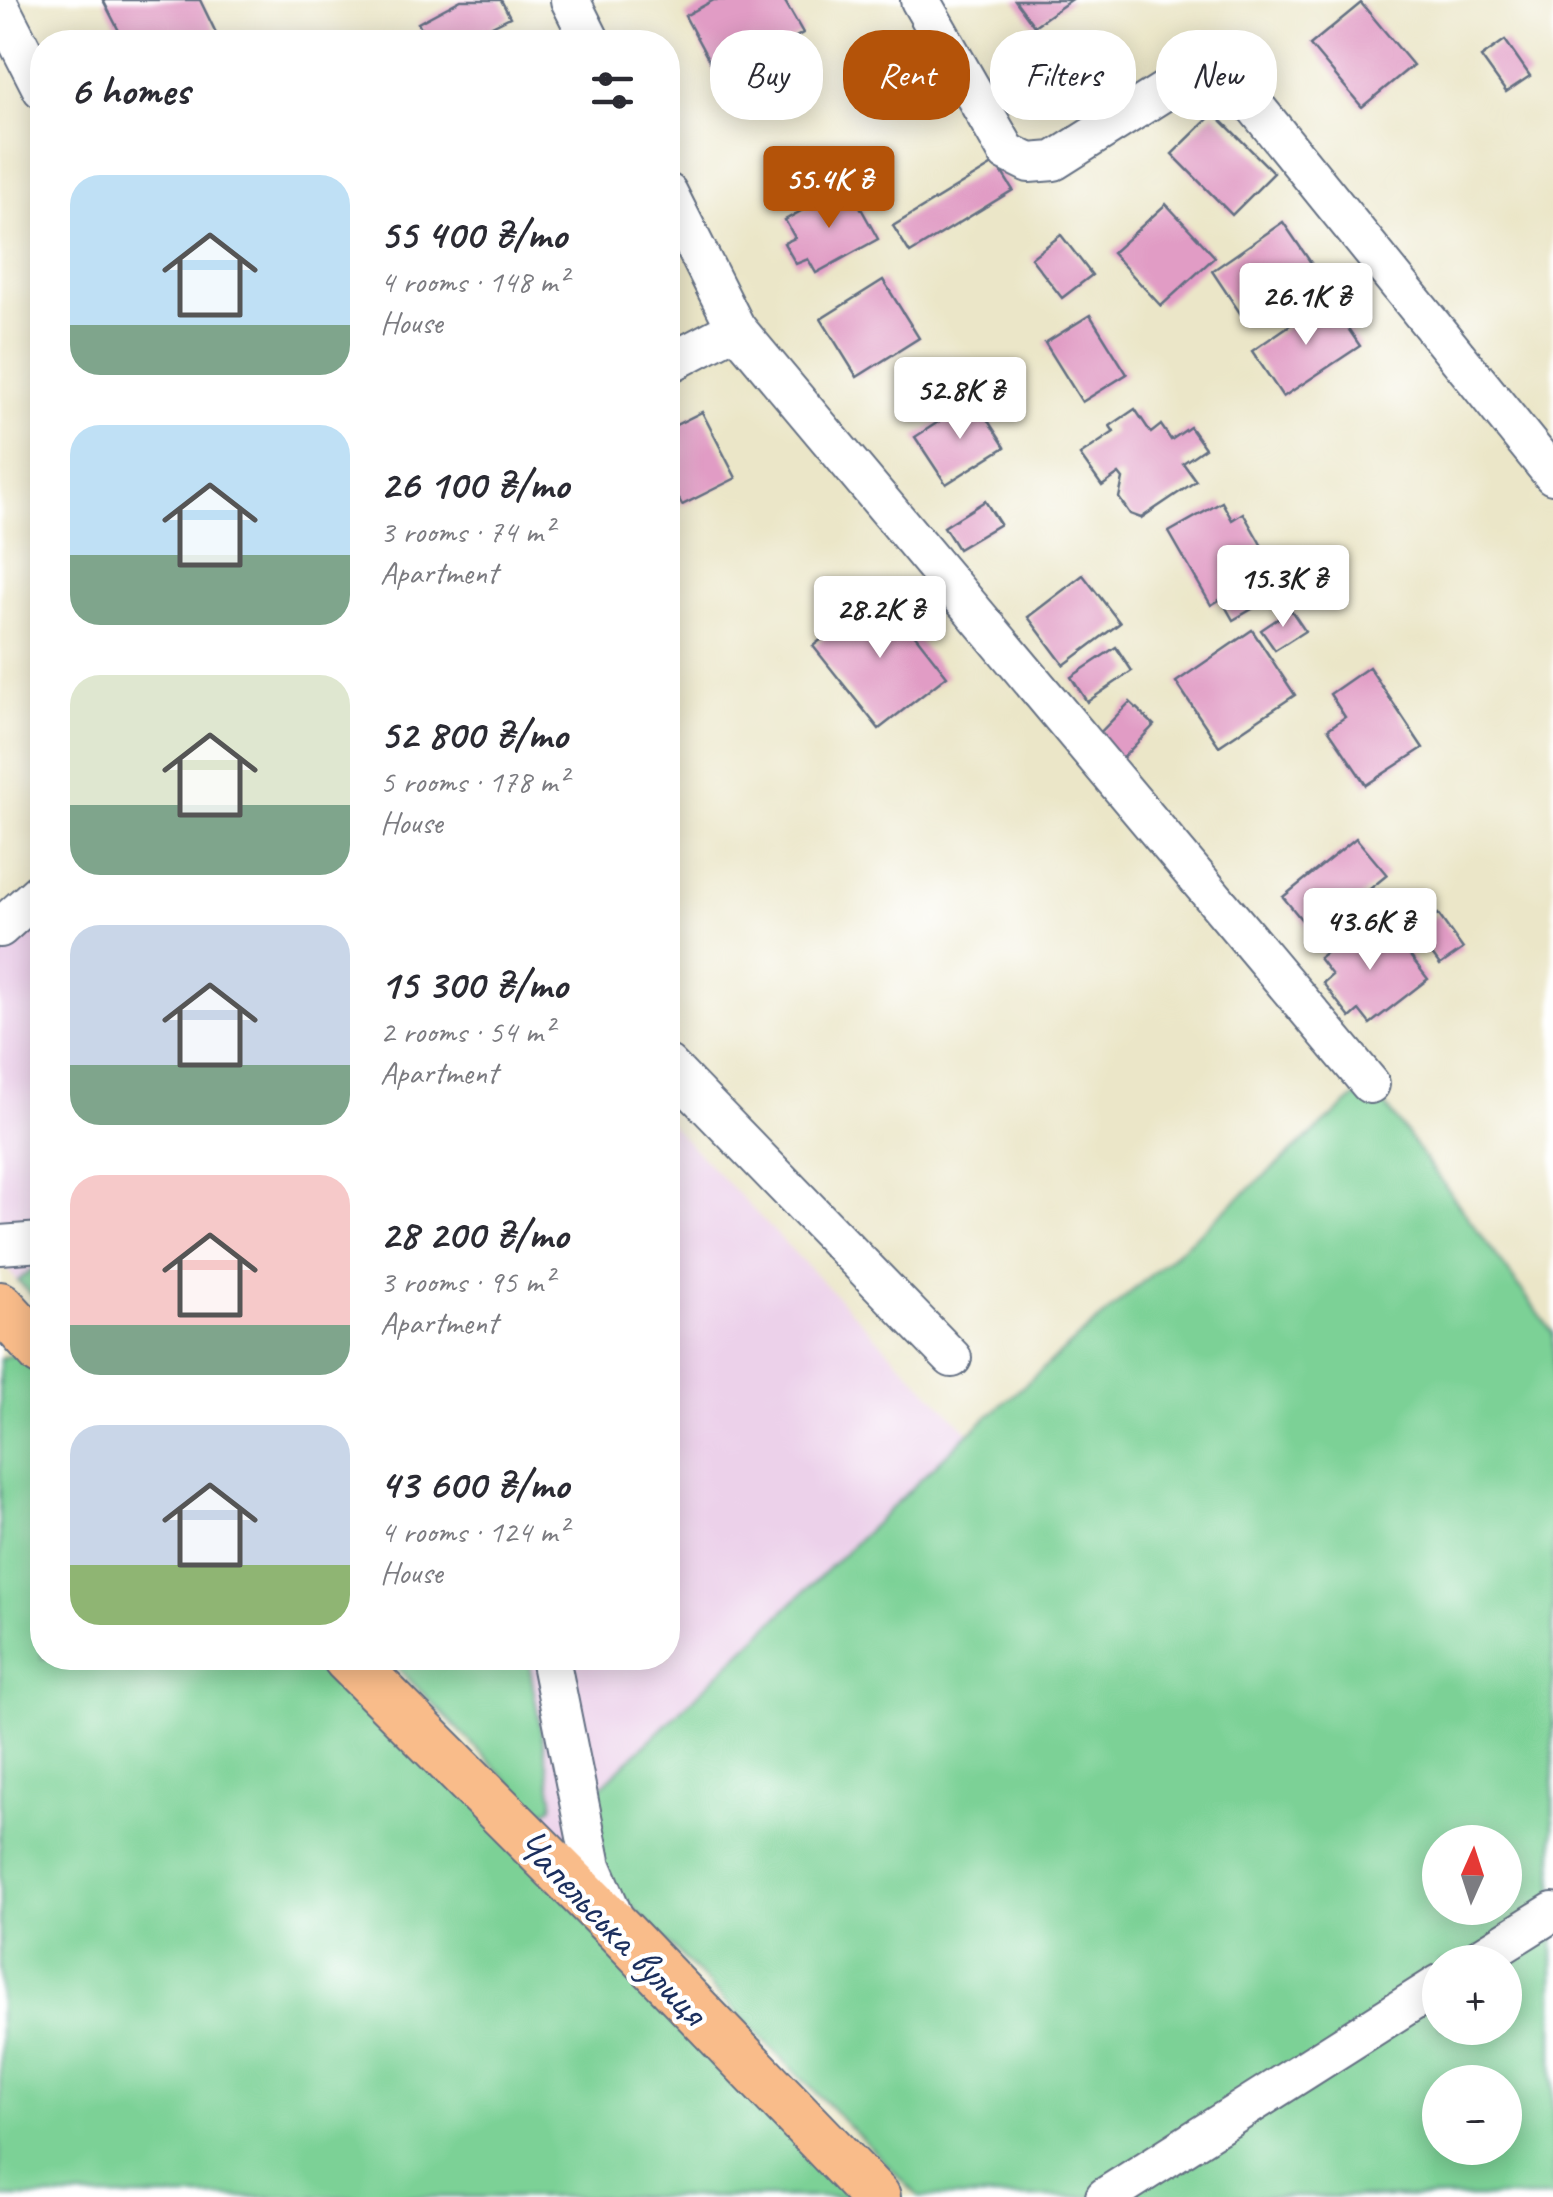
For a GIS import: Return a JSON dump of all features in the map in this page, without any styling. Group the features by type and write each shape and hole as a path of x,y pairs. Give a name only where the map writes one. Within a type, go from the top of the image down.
{"main road":[{"path":"0,1306 30,1339"},
{"name":"Чапельська вулиця","path":"359,1670 876,2197"}],"street":[{"path":"570,0 585,30"},
{"path":"920,0 1007,152 1028,163 1054,161 1182,80 1212,75 1241,89 1553,475"},
{"path":"0,7 30,66"},
{"path":"680,218 736,328 1370,1084"},
{"path":"680,358 736,328"},
{"path":"0,928 30,901"},
{"path":"680,1077 952,1358"},
{"path":"0,1245 30,1243"},
{"path":"552,1670 592,1866 620,1932"},
{"path":"1500,1945 1553,1912"},
{"path":"1105,2197 1422,1995"}],"shaded area":[{"path":"30,901 30,1293 0,1263 0,928"},
{"path":"680,1134 969,1433 579,1808 592,1866 400,1670 680,1670"}],"green space":[{"path":"1370,1084 1553,1333 1553,2197 919,2197 592,1866 579,1808 969,1433"},
{"path":"30,1271 30,1293 18,1281"},
{"path":"30,1348 30,1670 359,1670 876,2197 0,2197 0,1359"},
{"path":"400,1670 530,1670 553,1798 552,1807 541,1814"}],"building":[{"path":"103,0 200,0 215,30 118,30"},
{"path":"461,0 501,0 510,17 492,26 494,30 422,30 418,23"},
{"path":"714,0 784,0 801,30 710,30 710,62 685,16"},
{"path":"1015,0 1071,0 1034,26"},
{"path":"1361,3 1413,65 1362,107 1310,45"},
{"path":"1505,40 1530,76 1506,92 1481,57"},
{"path":"1207,120 1221,120 1274,173 1232,215 1172,154"},
{"path":"996,163 1013,190 910,253 893,226"},
{"path":"848,185 878,239 816,273 808,259 796,264 784,243 795,238 785,220"},
{"path":"1166,204 1215,257 1161,306 1112,253"},
{"path":"1283,222 1318,273 1246,322 1212,271"},
{"path":"1061,235 1092,275 1062,298 1031,258"},
{"path":"883,280 919,338 857,377 821,319"},
{"path":"1328,299 1360,346 1283,397 1252,351"},
{"path":"1090,315 1127,374 1082,402 1045,343"},
{"path":"974,399 1005,447 946,484 915,437"},
{"path":"1135,409 1151,433 1161,425 1171,440 1190,427 1205,448 1183,463 1196,481 1141,518 1130,514 1119,498 1123,479 1119,474 1102,486 1080,455 1114,432 1110,426"},
{"path":"702,412 736,478 682,505 680,501 680,423"},
{"path":"985,501 1000,524 958,549 944,527"},
{"path":"1222,502 1232,520 1243,513 1271,562 1249,575 1264,602 1233,620 1221,599 1211,605 1169,532"},
{"path":"1083,575 1120,623 1064,665 1028,617"},
{"path":"881,592 947,676 879,729 813,646"},
{"path":"1291,610 1305,631 1275,650 1261,630"},
{"path":"1252,630 1295,695 1219,746 1176,682"},
{"path":"1116,647 1132,671 1087,702 1071,677"},
{"path":"1369,667 1423,748 1366,785 1328,729 1345,717 1330,694"},
{"path":"1130,702 1154,725 1117,764 1092,741"},
{"path":"1356,838 1387,875 1314,935 1283,897"},
{"path":"1438,914 1463,949 1440,965 1415,931"},
{"path":"1367,921 1383,941 1393,934 1428,979 1370,1024 1359,1010 1350,1018 1323,983 1332,975 1319,958"}]}
